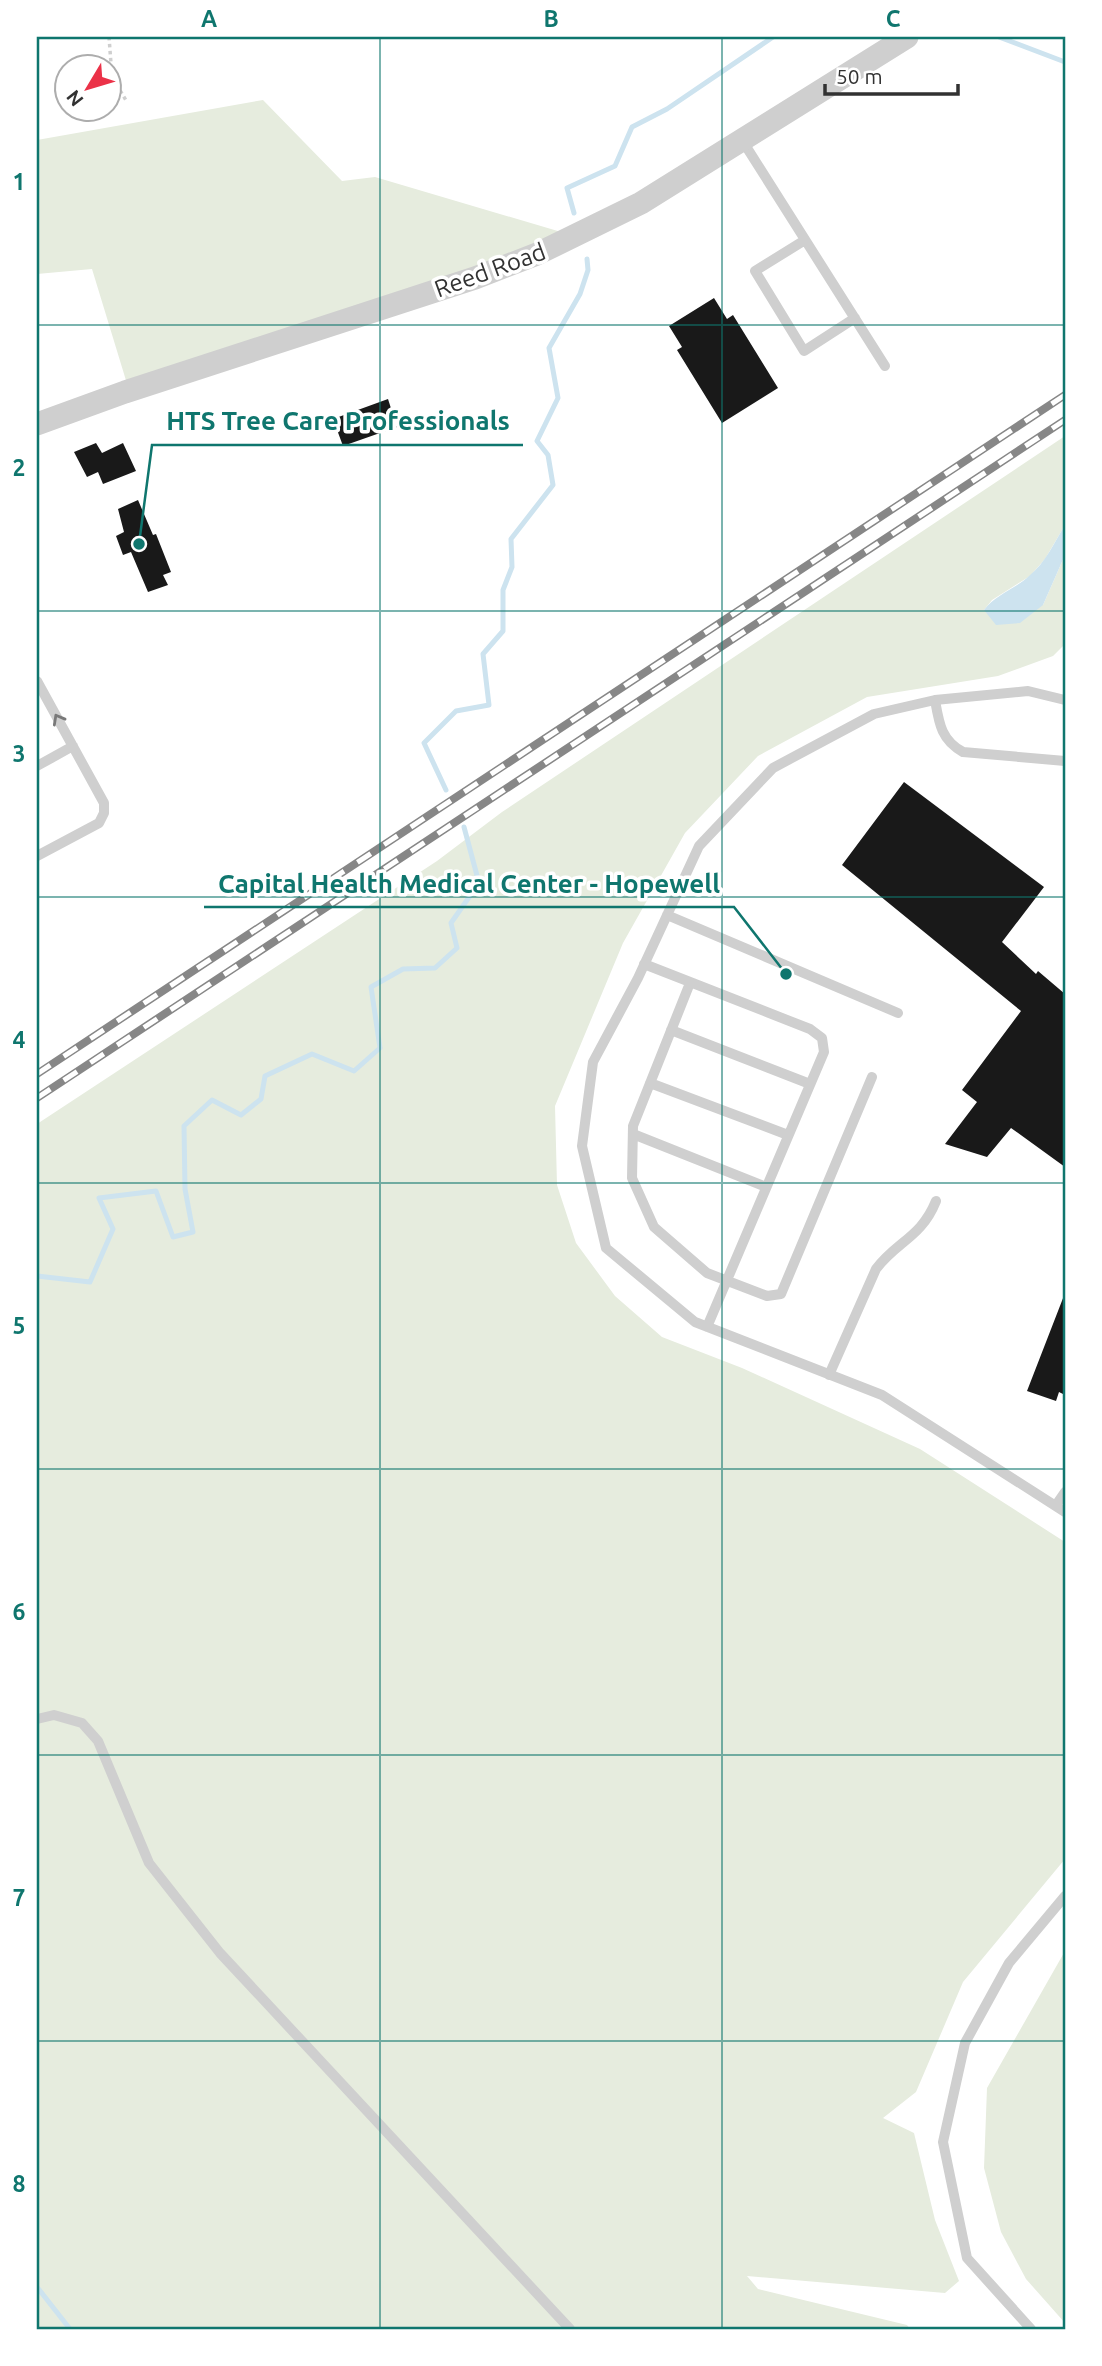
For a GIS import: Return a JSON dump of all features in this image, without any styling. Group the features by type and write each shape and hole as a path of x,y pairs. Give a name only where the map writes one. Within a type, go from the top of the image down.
{"street":[{"name":"Reed Road","path":"37,424 125,392 468,280 537,254 641,203 907,37"}],"lane":[{"path":"741,139 885,366"},
{"path":"805,240 755,271 804,351 855,318"},
{"path":"37,681 104,803 104,813 99,823 37,856"},
{"path":"1065,700 1028,691 935,700 874,714 773,768 699,846 644,964 593,1062 582,1146 606,1248 695,1322 882,1395 1065,1512"},
{"path":"935,700 941,731 950,746 963,752 1065,761"},
{"path":"37,766 73,747"},
{"path":"667,915 898,1013"},
{"path":"644,964 810,1029 822,1038 824,1052 707,1327"},
{"path":"690,982 633,1134 632,1178 654,1227 707,1273 767,1296 781,1294 872,1077"},
{"path":"671,1030 810,1084"},
{"path":"650,1083 788,1135"},
{"path":"633,1134 766,1187"},
{"path":"829,1375 876,1269 886,1256 919,1231 936,1201"},
{"path":"1056,1505 1065,1492"},
{"path":"37,1719 54,1715 82,1723 98,1741 149,1863 220,1953 570,2329"},
{"path":"1031,2329 967,2258 943,2142 965,2043 1009,1963 1065,1896"}],"path":[{"path":"109,37 112,77 127,102"}],"shaded area":[{"path":"263,100 342,181 375,177 578,237 128,387 92,269 37,274 37,140"},
{"path":"1065,436 1065,525 1045,559 1030,576 992,600 984,610 1043,605 1065,555 1065,644 1053,656 998,676 867,697 758,756 685,833 623,943 555,1106 557,1185 576,1243 615,1296 662,1337 742,1368 920,1449 1065,1542 1065,1859 963,1982 916,2092 883,2118 914,2133 935,2220 959,2281 945,2293 747,2276 758,2289 907,2325 910,2329 37,2329 37,1124 437,861 502,812"},
{"path":"1065,1951 1065,2323 1026,2279 1001,2232 984,2168 987,2088"}],"water":[{"path":"1065,525 1065,555 1043,605 1020,623 996,625 984,610 1035,571"}],"building":[{"path":"714,298 727,319 733,315 778,388 722,423 677,350 682,347 669,326"},
{"path":"388,399 397,427 343,446 333,419"},
{"path":"96,443 102,453 123,443 136,471 103,484 98,472 87,477 74,452"},
{"path":"138,500 153,535 156,534 171,572 163,575 168,585 148,592 131,552 123,555 116,536 124,532 118,509"},
{"path":"904,782 1044,887 1002,942 1036,974 1038,971 1065,994 1065,1167 1011,1128 987,1157 945,1144 977,1102 962,1090 1021,1011 842,865"},
{"path":"1065,1293 1065,1395 1059,1392 1056,1401 1027,1391"}],"waterway":[{"path":"574,213 567,188 615,166 632,127 667,109 773,37"},
{"path":"999,37 1065,62"},
{"path":"446,790 424,743 456,711 489,705 483,654 503,631 503,590 512,567 511,539 553,485 548,455 537,441 558,398 549,348 580,294 588,270 587,259"},
{"path":"37,1276 90,1282 113,1229 99,1198 156,1191 173,1237 193,1232 185,1189 184,1126 212,1100 241,1115 261,1099 265,1076 312,1054 354,1071 380,1048 371,987 403,969 435,968 457,948 451,923 479,883 464,827"},
{"path":"37,2287 70,2329"}],"railway":[{"path":"37,1074 1065,395"},
{"path":"37,1098 1065,420"}],"place":[{"name":"HTS Tree Care Professionals","path":"139,544"},
{"name":"Capital Health Medical Center - Hopewell","path":"786,974"}]}
